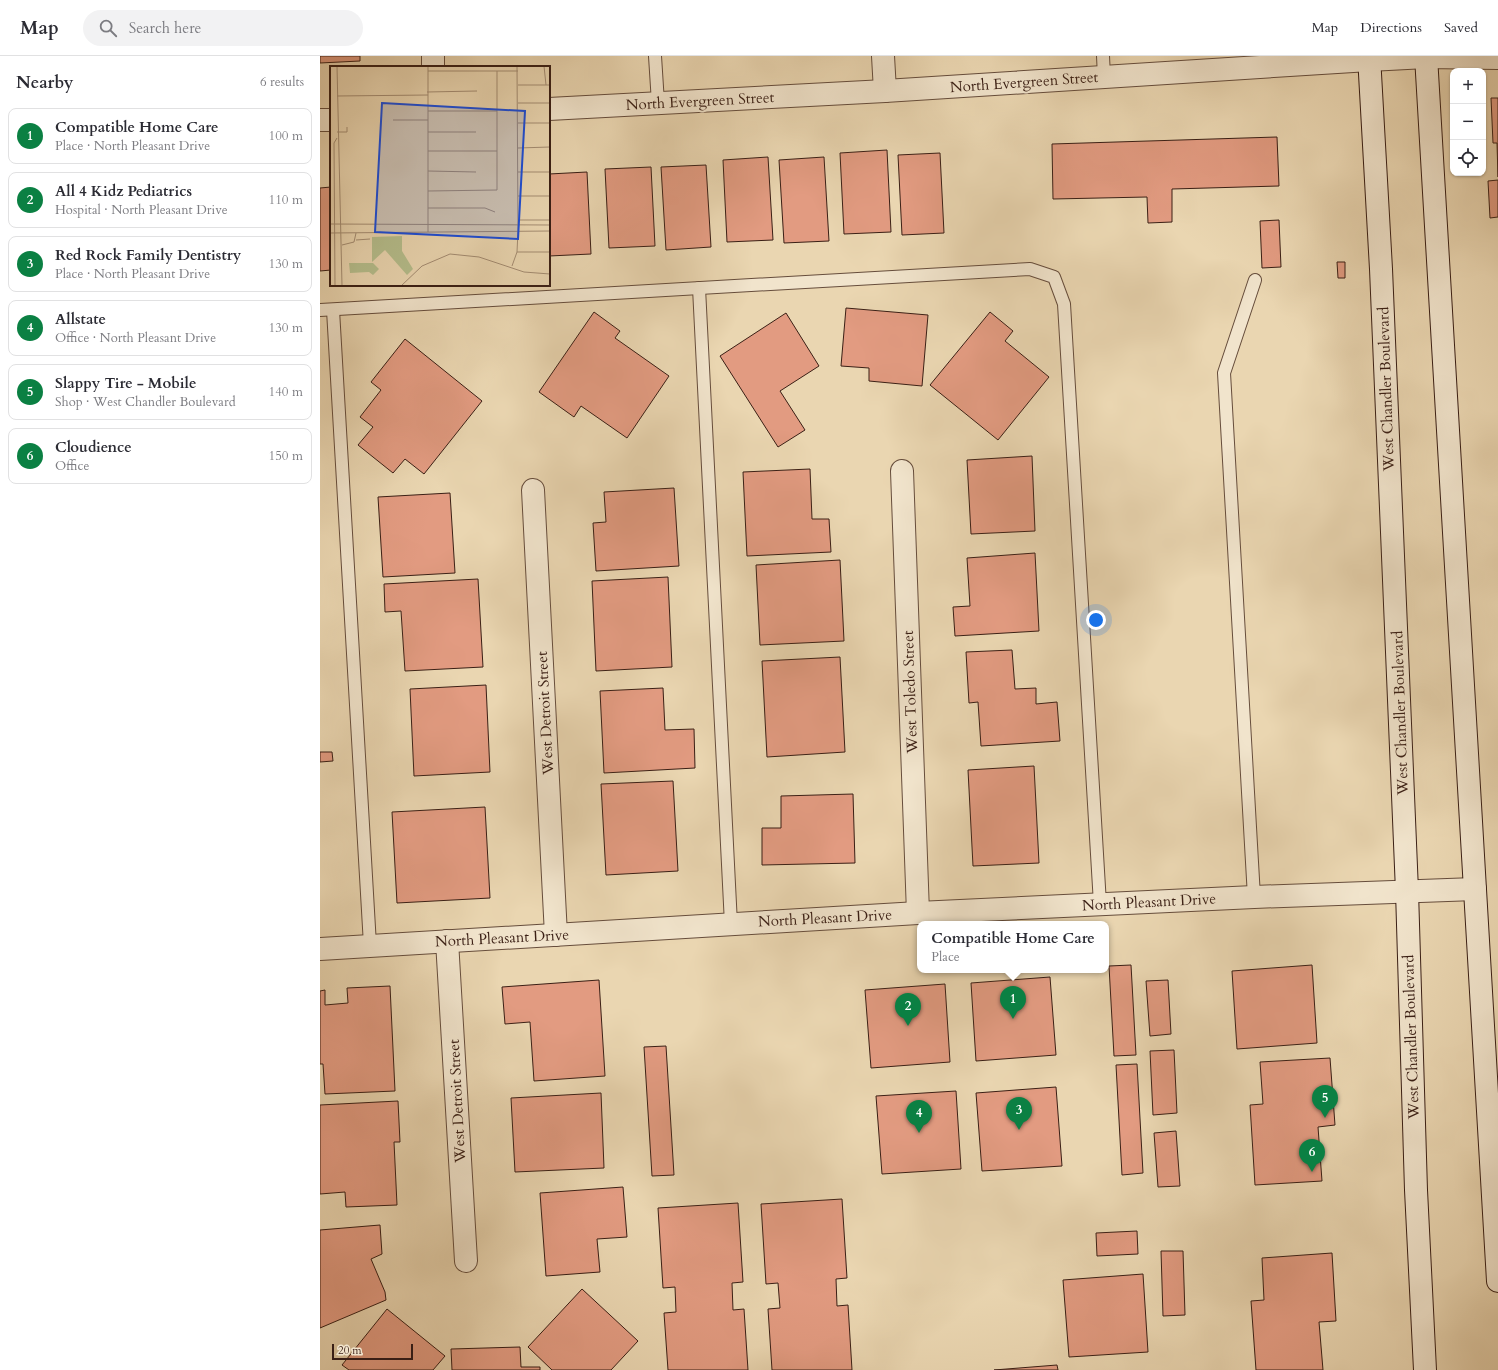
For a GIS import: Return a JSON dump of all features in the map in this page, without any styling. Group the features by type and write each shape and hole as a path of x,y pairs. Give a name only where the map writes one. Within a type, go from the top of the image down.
{"street":[{"path":"883,56 885,91"},
{"path":"1426,57 1498,1281"},
{"name":"North Evergreen Street","path":"550,109 885,91 1104,66 1369,58 1498,58"},
{"name":"West Chandler Boulevard","path":"1369,58 1381,269 1407,891 1416,1190 1425,1370"},
{"name":"West Toledo Street","path":"902,471 918,912"},
{"name":"West Detroit Street","path":"533,490 556,935"},
{"name":"North Pleasant Drive","path":"320,949 918,912 1475,889"},
{"name":"West Detroit Street","path":"447,941 466,1261"}],"lane":[{"path":"655,56 658,103"},
{"path":"320,310 1030,269 1054,277 1064,304 1100,904"},
{"path":"1254,897 1224,373 1255,280"},
{"path":"699,288 731,924"},
{"path":"333,310 370,945"}],"building":[{"path":"320,56 360,56 360,61 320,63"},
{"path":"1491,98 1498,98 1498,177 1497,143 1493,143"},
{"path":"1277,137 1279,186 1172,189 1172,222 1148,223 1147,197 1053,199 1052,144"},
{"path":"887,150 891,232 844,234 840,153"},
{"path":"940,153 944,233 902,235 898,155"},
{"path":"768,157 773,240 727,242 723,160"},
{"path":"824,157 829,241 784,243 779,160"},
{"path":"706,165 711,247 666,250 661,167"},
{"path":"651,167 655,246 609,248 605,169"},
{"path":"587,172 591,254 550,256 550,174"},
{"path":"1498,180 1498,217 1490,218 1488,181"},
{"path":"330,187 330,270 320,271 320,188"},
{"path":"1279,220 1281,267 1262,268 1260,221"},
{"path":"1337,262 1345,262 1345,278 1338,278"},
{"path":"846,308 928,315 922,386 869,381 869,368 841,366"},
{"path":"594,312 620,331 615,338 669,376 627,438 581,406 574,417 539,392"},
{"path":"990,312 1013,331 1005,341 1049,377 998,440 930,385"},
{"path":"786,313 819,366 780,391 805,430 778,447 720,356"},
{"path":"405,339 482,401 424,474 405,459 393,473 358,445 373,427 360,417 381,390 371,382"},
{"path":"1032,456 1035,531 971,534 967,460"},
{"path":"810,469 812,519 829,519 831,552 747,556 743,472"},
{"path":"674,488 679,566 596,571 593,523 606,522 604,492"},
{"path":"450,493 455,573 383,577 378,497"},
{"path":"1035,553 1039,631 955,636 953,607 970,606 967,558"},
{"path":"840,560 844,641 760,645 756,565"},
{"path":"668,577 672,667 596,671 592,581"},
{"path":"478,579 483,667 405,671 401,611 385,612 384,584"},
{"path":"1012,650 1015,689 1036,688 1036,704 1057,702 1060,741 981,746 978,702 969,703 966,652"},
{"path":"840,657 845,752 767,757 762,661"},
{"path":"486,685 490,772 414,776 410,689"},
{"path":"663,688 665,730 694,729 695,768 604,773 600,691"},
{"path":"320,752 332,752 333,761 320,762"},
{"path":"1034,766 1039,863 973,866 968,770"},
{"path":"673,781 678,871 606,875 601,784"},
{"path":"853,794 855,863 762,865 762,828 781,828 781,796"},
{"path":"485,807 490,898 397,903 392,812"},
{"path":"1131,965 1136,1055 1114,1056 1109,966"},
{"path":"1312,965 1317,1043 1237,1049 1232,971"},
{"path":"1050,977 1056,1055 976,1061 971,983"},
{"path":"599,980 605,1076 534,1081 530,1022 505,1024 502,987"},
{"path":"1168,980 1171,1034 1150,1036 1146,981"},
{"path":"945,984 950,1062 871,1068 865,990"},
{"path":"390,986 395,1091 325,1094 323,1064 320,1064 320,991 325,990 325,1005 348,1003 347,988"},
{"path":"666,1046 674,1175 652,1176 644,1047"},
{"path":"1174,1050 1177,1113 1153,1115 1150,1051"},
{"path":"1330,1058 1335,1125 1318,1127 1322,1181 1255,1185 1250,1105 1263,1104 1260,1062"},
{"path":"1137,1064 1143,1173 1122,1175 1116,1065"},
{"path":"1056,1087 1062,1166 982,1171 976,1093"},
{"path":"956,1091 961,1169 882,1174 876,1096"},
{"path":"601,1093 604,1168 515,1172 511,1098"},
{"path":"398,1101 400,1142 394,1142 397,1205 346,1207 345,1192 320,1194 320,1105"},
{"path":"1176,1131 1180,1186 1158,1187 1154,1133"},
{"path":"623,1187 627,1237 597,1239 600,1272 546,1276 540,1193"},
{"path":"842,1199 847,1278 836,1279 837,1306 848,1305 852,1370 772,1370 768,1309 780,1308 778,1283 766,1284 761,1204"},
{"path":"738,1203 743,1282 732,1283 733,1310 744,1309 748,1370 668,1370 664,1313 676,1312 675,1287 663,1288 658,1208"},
{"path":"380,1225 382,1254 371,1259 385,1292 386,1300 320,1328 320,1230"},
{"path":"1137,1231 1138,1254 1097,1256 1096,1233"},
{"path":"1161,1251 1183,1251 1185,1315 1163,1316"},
{"path":"1332,1253 1336,1321 1319,1322 1323,1370 1256,1370 1251,1301 1264,1300 1262,1258"},
{"path":"1143,1274 1148,1352 1069,1357 1063,1280"},
{"path":"582,1289 638,1341 611,1370 552,1370 528,1347"},
{"path":"387,1309 445,1356 433,1370 349,1370 342,1365"},
{"path":"520,1347 521,1367 540,1367 540,1370 452,1370 451,1349"},
{"path":"1057,1365 1058,1370 994,1370"}],"place":[{"name":"Compatible Home Care","path":"1013,1019"},
{"name":"All 4 Kidz Pediatrics","path":"908,1026"},
{"name":"Slappy Tire - Mobile","path":"1325,1118"},
{"name":"Red Rock Family Dentistry","path":"1019,1130"},
{"name":"Allstate","path":"919,1133"},
{"name":"Cloudience","path":"1312,1172"}]}
